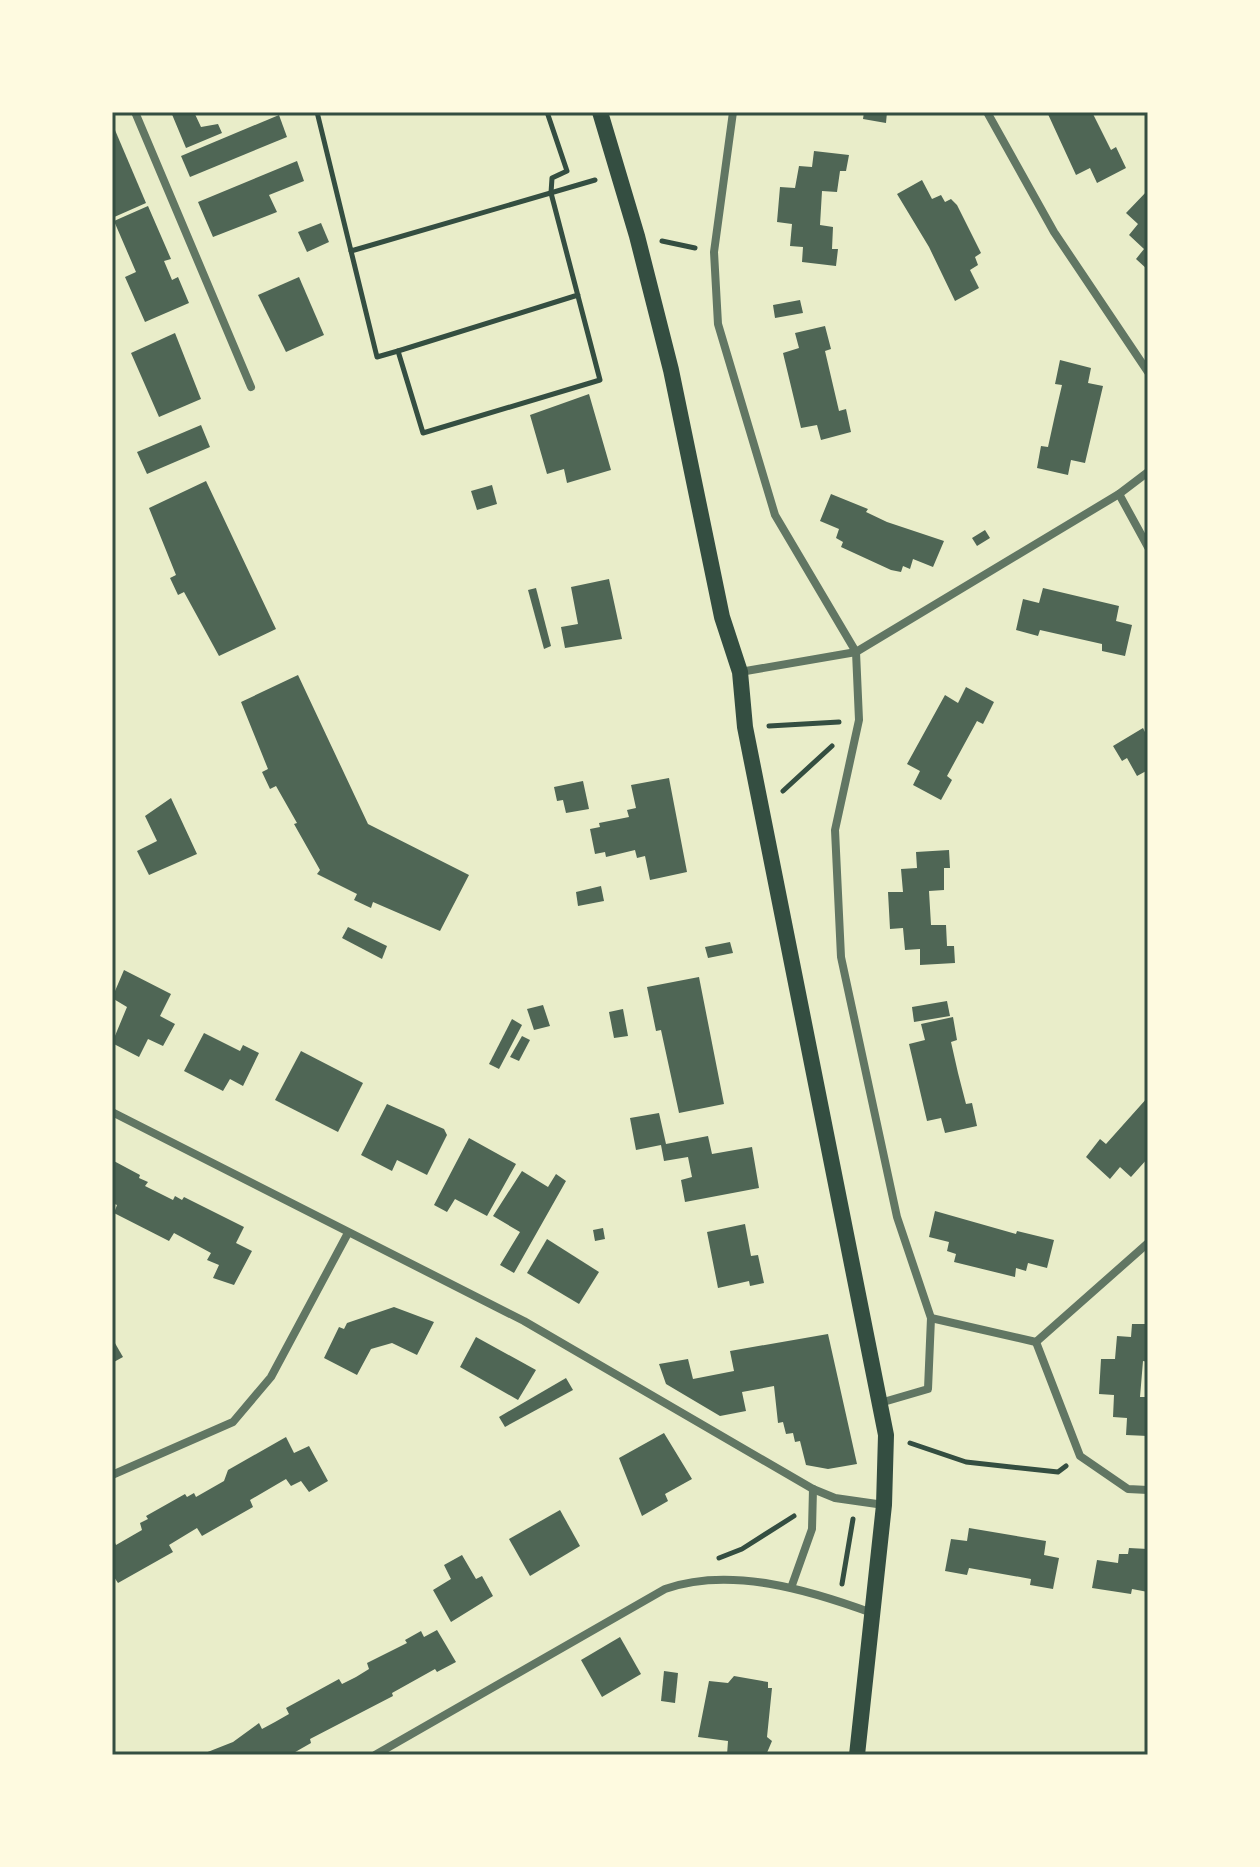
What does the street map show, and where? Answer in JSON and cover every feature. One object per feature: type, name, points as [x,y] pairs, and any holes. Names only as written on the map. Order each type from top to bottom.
[{"type":"main road","points":[[600,112],[637,236],[671,370],[722,617],[740,672],[745,727],[761,812],[886,1435],[884,1505],[857,1755]]},
{"type":"street","points":[[135,112],[251,387]]},
{"type":"street","points":[[733,112],[714,252],[718,324],[775,515],[856,652],[859,720],[835,830],[841,957],[897,1217],[931,1318],[928,1389],[880,1403]]},
{"type":"street","points":[[987,112],[1054,232],[1148,372]]},
{"type":"street","points":[[740,672],[856,652],[1119,494],[1148,472]]},
{"type":"street","points":[[1119,494],[1148,547]]},
{"type":"street","points":[[112,1112],[524,1321],[813,1489],[856,1502],[884,1505]]},
{"type":"street","points":[[112,1475],[233,1422],[271,1377],[348,1233]]},
{"type":"street","points":[[1036,1342],[1148,1243]]},
{"type":"street","points":[[931,1318],[1036,1342]]},
{"type":"street","points":[[1036,1342],[1080,1456],[1128,1489],[1148,1490]]},
{"type":"street","points":[[791,1588],[812,1529],[813,1489]]},
{"type":"street","points":[[375,1755],[665,1589],[680,1584],[728,1580],[791,1588],[872,1613]]},
{"type":"path","points":[[317,112],[377,357],[578,295]]},
{"type":"path","points":[[398,351],[423,433],[600,380],[551,193],[552,178],[567,171],[547,112]]},
{"type":"path","points":[[351,251],[618,172]]},
{"type":"path","points":[[637,236],[714,252]]},
{"type":"path","points":[[745,727],[859,720]]},
{"type":"path","points":[[761,812],[859,720]]},
{"type":"path","points":[[886,1435],[966,1462],[1058,1472],[1080,1456]]},
{"type":"path","points":[[680,1584],[707,1562],[742,1549],[795,1515],[813,1489]]},
{"type":"path","points":[[839,1601],[856,1502]]},
{"type":"building","points":[[171,112],[194,112],[201,127],[218,124],[222,133],[186,148]]},
{"type":"building","points":[[864,112],[887,112],[886,123],[863,119]]},
{"type":"building","points":[[1047,112],[1092,112],[1111,150],[1116,147],[1126,168],[1097,183],[1090,168],[1076,175]]},
{"type":"building","points":[[279,115],[287,137],[190,177],[181,156]]},
{"type":"building","points":[[112,123],[146,203],[112,218]]},
{"type":"building","points":[[814,151],[849,155],[846,171],[840,171],[837,192],[822,191],[820,225],[833,227],[832,249],[838,249],[836,266],[802,262],[803,247],[790,246],[792,224],[777,222],[780,187],[795,188],[799,166],[812,167]]},
{"type":"building","points":[[297,161],[304,181],[269,195],[277,212],[213,237],[198,202]]},
{"type":"building","points":[[922,180],[932,199],[941,195],[945,202],[951,199],[957,205],[981,253],[975,257],[978,265],[970,270],[979,288],[955,301],[929,247],[897,194]]},
{"type":"building","points":[[1148,190],[1148,270],[1136,259],[1144,249],[1129,235],[1138,224],[1126,213]]},
{"type":"building","points":[[148,206],[171,259],[164,261],[172,280],[178,277],[189,303],[145,322],[125,277],[136,272],[114,221]]},
{"type":"building","points":[[321,223],[329,242],[307,252],[298,232]]},
{"type":"building","points":[[299,277],[324,335],[286,352],[258,295]]},
{"type":"building","points":[[800,300],[803,313],[775,318],[773,305]]},
{"type":"building","points":[[825,326],[831,349],[825,351],[839,411],[846,409],[851,432],[821,440],[817,425],[801,428],[783,353],[799,348],[795,333]]},
{"type":"building","points":[[175,333],[201,399],[159,417],[131,353]]},
{"type":"building","points":[[1060,360],[1091,368],[1088,383],[1103,386],[1085,463],[1071,460],[1068,475],[1037,468],[1041,446],[1048,447],[1062,385],[1055,384]]},
{"type":"building","points":[[589,394],[611,470],[567,483],[564,469],[547,474],[530,415]]},
{"type":"building","points":[[201,425],[210,447],[147,474],[137,452]]},
{"type":"building","points":[[206,481],[276,629],[219,656],[184,592],[178,595],[170,578],[176,575],[149,508]]},
{"type":"building","points":[[492,485],[497,504],[477,510],[471,491]]},
{"type":"building","points":[[831,494],[868,509],[866,512],[887,522],[944,541],[933,567],[913,559],[910,569],[903,566],[901,572],[891,570],[841,547],[843,542],[836,538],[839,529],[820,521]]},
{"type":"building","points":[[985,530],[990,538],[977,546],[972,538]]},
{"type":"building","points":[[609,579],[622,639],[565,648],[561,627],[578,624],[571,587]]},
{"type":"building","points":[[536,588],[551,646],[544,649],[528,590]]},
{"type":"building","points":[[1043,588],[1119,606],[1116,621],[1132,625],[1125,656],[1102,651],[1102,644],[1040,630],[1038,636],[1016,630],[1023,599],[1039,603]]},
{"type":"building","points":[[298,675],[368,824],[469,875],[440,931],[373,902],[371,908],[354,900],[357,894],[317,874],[320,870],[294,824],[297,823],[276,786],[270,789],[262,772],[268,769],[241,702]]},
{"type":"building","points":[[966,687],[994,702],[983,724],[977,721],[947,776],[952,780],[941,800],[913,785],[920,771],[907,764],[945,695],[958,703]]},
{"type":"building","points":[[1143,728],[1148,738],[1148,770],[1137,776],[1127,758],[1122,761],[1113,746]]},
{"type":"building","points":[[669,778],[687,872],[650,880],[645,856],[637,858],[635,850],[606,857],[605,852],[595,854],[590,829],[600,827],[599,823],[629,817],[627,810],[636,808],[631,785]]},
{"type":"building","points":[[583,781],[589,809],[566,813],[563,800],[557,801],[554,787]]},
{"type":"building","points":[[171,798],[197,854],[149,875],[137,851],[157,841],[145,816]]},
{"type":"building","points":[[949,850],[950,868],[944,868],[944,890],[929,891],[931,925],[946,925],[947,946],[954,946],[955,963],[920,965],[920,949],[905,950],[903,928],[890,929],[888,892],[903,892],[901,869],[917,868],[916,852]]},
{"type":"building","points":[[601,886],[604,901],[578,906],[576,892]]},
{"type":"building","points":[[348,927],[387,946],[382,959],[342,938]]},
{"type":"building","points":[[730,942],[733,953],[708,958],[705,947]]},
{"type":"building","points":[[124,970],[171,994],[160,1016],[175,1024],[163,1046],[148,1039],[139,1057],[112,1043],[127,1007],[112,998]]},
{"type":"building","points":[[699,977],[724,1104],[679,1113],[661,1030],[656,1031],[647,987]]},
{"type":"building","points":[[947,1001],[950,1016],[914,1022],[912,1007]]},
{"type":"building","points":[[543,1005],[550,1026],[534,1030],[527,1009]]},
{"type":"building","points":[[623,1009],[628,1036],[614,1038],[609,1012]]},
{"type":"building","points":[[953,1017],[957,1040],[951,1042],[966,1104],[972,1103],[977,1126],[945,1133],[941,1118],[927,1121],[909,1044],[925,1040],[921,1024]]},
{"type":"building","points":[[512,1019],[522,1025],[499,1069],[489,1064]]},
{"type":"building","points":[[204,1033],[240,1051],[243,1045],[259,1053],[243,1086],[230,1079],[223,1091],[184,1071]]},
{"type":"building","points":[[522,1036],[530,1040],[519,1061],[510,1057]]},
{"type":"building","points":[[301,1051],[363,1083],[338,1132],[275,1100]]},
{"type":"building","points":[[1148,1097],[1148,1158],[1131,1177],[1120,1167],[1110,1179],[1086,1157],[1100,1139],[1106,1144]]},
{"type":"building","points":[[387,1104],[444,1129],[447,1135],[427,1175],[397,1160],[392,1171],[361,1155]]},
{"type":"building","points":[[659,1113],[666,1144],[708,1136],[712,1154],[752,1147],[759,1188],[685,1202],[681,1180],[692,1177],[688,1157],[664,1161],[661,1145],[636,1150],[630,1118]]},
{"type":"building","points":[[469,1138],[516,1164],[487,1216],[455,1199],[447,1212],[434,1205]]},
{"type":"building","points":[[112,1160],[140,1175],[139,1178],[148,1182],[145,1186],[173,1200],[175,1196],[182,1200],[184,1197],[244,1227],[236,1243],[252,1251],[234,1285],[213,1278],[219,1265],[207,1260],[211,1253],[174,1233],[169,1241],[114,1213],[117,1205],[112,1203]]},
{"type":"building","points":[[522,1171],[548,1187],[556,1174],[566,1181],[514,1273],[500,1265],[520,1232],[493,1216]]},
{"type":"building","points":[[935,1211],[1016,1234],[1017,1231],[1054,1240],[1047,1268],[1028,1263],[1026,1271],[1016,1268],[1015,1277],[954,1262],[956,1254],[947,1251],[949,1242],[929,1237]]},
{"type":"building","points":[[745,1224],[751,1256],[758,1255],[764,1283],[750,1286],[749,1281],[718,1288],[707,1232]]},
{"type":"building","points":[[603,1228],[605,1239],[595,1241],[593,1230]]},
{"type":"building","points":[[547,1239],[599,1272],[579,1304],[527,1273]]},
{"type":"building","points":[[394,1307],[434,1322],[417,1355],[392,1343],[371,1349],[357,1375],[324,1358],[339,1327],[344,1329],[347,1323]]},
{"type":"building","points":[[1132,1324],[1148,1324],[1148,1362],[1143,1361],[1140,1397],[1148,1397],[1148,1436],[1126,1435],[1127,1418],[1113,1417],[1114,1395],[1099,1394],[1101,1359],[1115,1359],[1117,1336],[1131,1337]]},
{"type":"building","points":[[828,1334],[857,1464],[828,1469],[806,1465],[800,1441],[795,1442],[793,1433],[786,1434],[783,1422],[778,1423],[774,1386],[742,1392],[746,1411],[720,1416],[666,1384],[659,1364],[688,1359],[693,1379],[734,1371],[730,1351]]},
{"type":"building","points":[[476,1337],[536,1370],[518,1400],[460,1367]]},
{"type":"building","points":[[112,1338],[123,1357],[112,1363]]},
{"type":"building","points":[[566,1378],[573,1390],[505,1427],[499,1417]]},
{"type":"building","points":[[664,1433],[692,1479],[665,1494],[668,1501],[642,1516],[619,1458]]},
{"type":"building","points":[[286,1437],[294,1453],[309,1446],[328,1481],[309,1492],[301,1481],[291,1486],[286,1479],[250,1500],[253,1507],[202,1536],[197,1528],[169,1545],[173,1552],[118,1583],[112,1574],[112,1536],[116,1545],[142,1530],[140,1523],[148,1519],[146,1516],[185,1494],[187,1497],[194,1493],[196,1497],[224,1481],[228,1470]]},
{"type":"building","points":[[560,1510],[580,1546],[530,1576],[509,1539]]},
{"type":"building","points":[[969,1528],[1046,1541],[1044,1555],[1059,1558],[1053,1589],[1030,1585],[1031,1579],[969,1568],[967,1575],[945,1571],[951,1539],[967,1541]]},
{"type":"building","points":[[1129,1548],[1148,1549],[1148,1592],[1132,1589],[1131,1594],[1092,1588],[1097,1560],[1118,1563],[1119,1554],[1128,1554]]},
{"type":"building","points":[[462,1555],[476,1579],[482,1576],[493,1596],[451,1622],[433,1590],[451,1579],[444,1565]]},
{"type":"building","points":[[437,1630],[456,1662],[437,1672],[435,1669],[392,1693],[393,1696],[310,1739],[311,1743],[290,1755],[200,1755],[233,1742],[259,1723],[262,1729],[275,1722],[289,1714],[286,1708],[339,1679],[342,1684],[356,1677],[369,1669],[367,1663],[407,1643],[405,1640],[421,1631],[424,1637]]},
{"type":"building","points":[[620,1637],[641,1674],[602,1697],[581,1660]]},
{"type":"building","points":[[664,1671],[678,1673],[675,1703],[661,1701]]},
{"type":"building","points":[[734,1676],[768,1682],[768,1688],[772,1688],[767,1737],[772,1741],[766,1755],[727,1755],[728,1741],[698,1737],[709,1681],[728,1683]]}]
